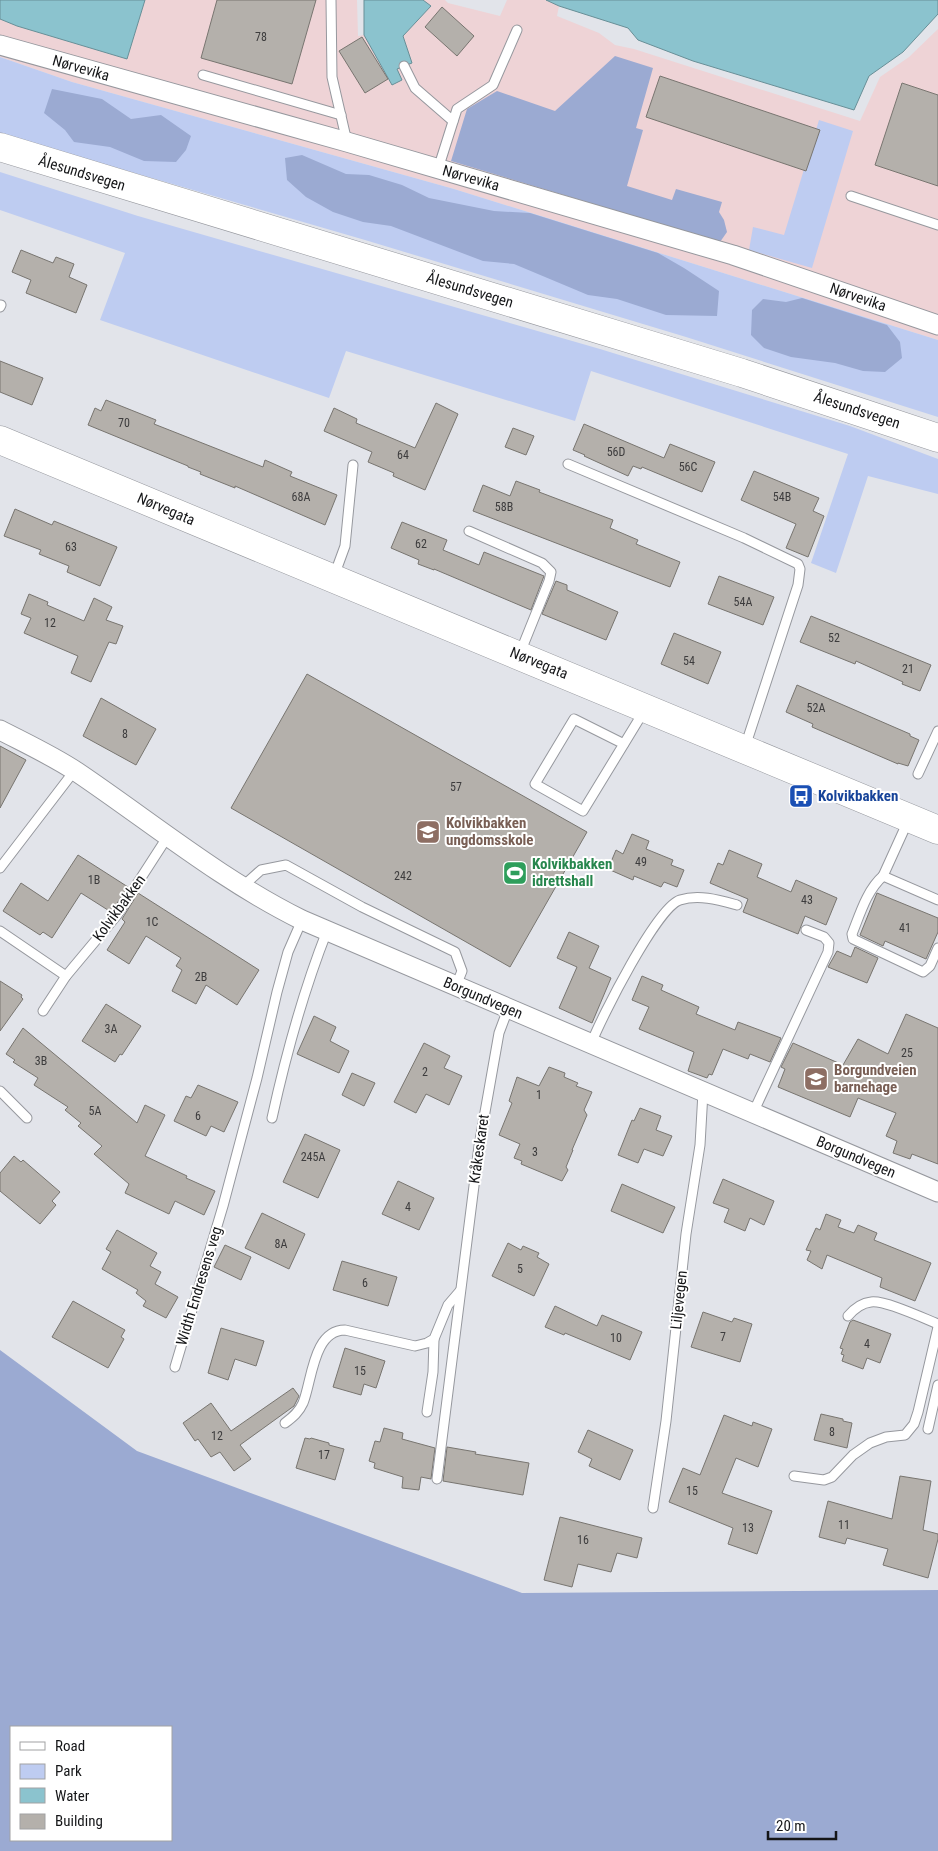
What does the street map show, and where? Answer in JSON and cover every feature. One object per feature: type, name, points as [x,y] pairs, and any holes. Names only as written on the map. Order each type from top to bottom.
[{"type":"main road","name":"Ålesundsvegen","points":[[0,148],[742,372],[938,438]]},
{"type":"main road","name":"Nørvegata","points":[[0,440],[938,830]]},
{"type":"street","name":"Nørvevika","points":[[0,45],[347,142],[733,254],[938,325]]},
{"type":"street","points":[[0,730],[75,770],[269,904],[302,920]]},
{"type":"street","name":"Borgundvegen","points":[[302,920],[938,1192]]},
{"type":"lane","points":[[331,0],[332,77],[347,142]]},
{"type":"lane","points":[[438,169],[457,109],[493,85],[517,30]]},
{"type":"lane","points":[[404,66],[415,88],[453,120]]},
{"type":"lane","points":[[203,75],[341,115]]},
{"type":"lane","points":[[851,196],[938,225]]},
{"type":"lane","points":[[568,464],[728,530],[798,564],[800,569],[798,585],[744,750]]},
{"type":"lane","points":[[333,578],[345,546],[353,465]]},
{"type":"lane","points":[[469,532],[542,563],[551,572],[518,655]]},
{"type":"lane","points":[[624,744],[574,719],[535,784],[583,812],[646,708]]},
{"type":"lane","points":[[918,774],[938,732]]},
{"type":"lane","points":[[0,868],[75,770]]},
{"type":"lane","points":[[909,818],[883,876],[875,884],[869,895],[852,934],[852,939],[923,972],[930,966],[938,948]]},
{"type":"lane","name":"Kolvikbakken","points":[[43,1011],[66,976],[117,915],[168,836]]},
{"type":"lane","points":[[243,886],[261,870],[286,865],[362,907],[455,952],[462,971],[456,986]]},
{"type":"lane","points":[[883,876],[938,900]]},
{"type":"lane","points":[[591,1044],[607,1007],[664,912],[679,900],[717,899],[737,905]]},
{"type":"lane","name":"Width Endresens veg","points":[[176,1367],[223,1206],[257,1078],[276,992],[288,952],[302,920]]},
{"type":"lane","points":[[753,1113],[828,952],[829,943],[824,937],[806,930]]},
{"type":"lane","points":[[0,931],[66,976]]},
{"type":"lane","points":[[272,1118],[280,1078],[304,994],[327,931]]},
{"type":"lane","name":"Kråkeskaret","points":[[436,1479],[483,1119],[499,1033],[508,1009]]},
{"type":"lane","points":[[0,1091],[27,1118]]},
{"type":"lane","name":"Liljevegen","points":[[653,1508],[666,1421],[686,1234],[700,1145],[703,1092]]},
{"type":"lane","name":"Kråkeskaret","points":[[427,1412],[433,1372],[434,1339],[448,1305],[460,1291]]},
{"type":"lane","points":[[794,1476],[824,1480],[832,1476],[853,1455],[870,1443],[886,1437],[905,1435],[914,1424],[938,1325],[892,1306],[874,1302],[858,1306],[848,1316]]},
{"type":"lane","points":[[285,1423],[298,1412],[304,1401],[314,1361],[329,1334],[337,1330],[345,1330],[415,1346],[434,1339]]},
{"type":"lane","points":[[928,1429],[938,1386]]},
{"type":"shaded area","points":[[145,0],[357,0],[358,36],[364,35],[392,84],[403,36],[430,7],[423,0],[445,0],[448,3],[500,16],[507,0],[546,0],[559,6],[557,16],[599,33],[615,45],[634,49],[860,121],[880,77],[909,57],[938,29],[938,340],[454,189],[72,82],[0,57],[0,19],[17,26],[127,59]]},
{"type":"shaded area","points":[[615,56],[653,68],[636,128],[643,130],[627,186],[672,200],[676,189],[722,202],[719,212],[724,220],[727,232],[720,242],[451,161],[467,109],[497,91],[555,111]]},
{"type":"shaded area","points":[[52,89],[102,99],[131,119],[161,115],[191,136],[186,150],[176,162],[144,161],[110,147],[74,142],[65,130],[44,113]]},
{"type":"shaded area","points":[[302,155],[346,174],[369,175],[402,185],[429,198],[494,211],[530,213],[658,253],[719,291],[717,316],[666,315],[617,299],[588,295],[514,264],[483,261],[391,226],[363,222],[333,212],[306,197],[287,180],[285,158]]},
{"type":"shaded area","points":[[802,298],[887,325],[900,342],[902,358],[885,372],[863,371],[835,363],[791,357],[764,348],[751,335],[752,310],[763,299],[786,302]]},
{"type":"shaded area","points":[[0,1350],[137,1451],[522,1593],[938,1590],[938,1851],[0,1851]]},
{"type":"green space","points":[[0,57],[72,82],[454,189],[938,340],[938,417],[686,337],[365,240],[0,134]]},
{"type":"green space","points":[[819,120],[853,131],[812,268],[749,250],[753,227],[784,235]]},
{"type":"green space","points":[[0,172],[138,216],[600,349],[850,426],[938,459],[938,494],[868,476],[836,573],[811,563],[848,454],[591,371],[575,421],[346,351],[329,398],[100,320],[125,253],[0,210]]},
{"type":"water","points":[[0,0],[145,0],[127,59],[17,26],[0,19]]},
{"type":"water","points":[[364,0],[423,0],[431,6],[403,36],[412,63],[397,69],[402,80],[392,85],[364,35]]},
{"type":"water","points":[[546,0],[938,0],[938,14],[903,52],[869,76],[854,110],[693,61],[638,40],[628,28]]},
{"type":"building","points":[[217,0],[316,0],[292,84],[201,58]]},
{"type":"building","points":[[442,7],[474,36],[457,56],[425,27]]},
{"type":"building","points":[[362,37],[388,79],[365,93],[339,51]]},
{"type":"building","points":[[660,76],[820,130],[806,171],[646,117]]},
{"type":"building","points":[[902,83],[938,95],[938,186],[875,165]]},
{"type":"building","points":[[21,250],[53,263],[56,257],[74,264],[69,277],[87,285],[76,313],[26,293],[31,280],[12,272]]},
{"type":"building","points":[[0,361],[43,378],[32,405],[0,392]]},
{"type":"building","points":[[106,400],[156,420],[154,424],[263,467],[265,460],[292,472],[290,476],[337,495],[325,525],[235,486],[235,488],[200,474],[201,472],[188,466],[88,425],[95,408],[101,411]]},
{"type":"building","points":[[436,403],[458,414],[425,490],[393,476],[394,473],[368,462],[372,452],[324,431],[334,408],[357,419],[356,423],[415,448]]},
{"type":"building","points":[[584,424],[664,458],[670,444],[715,462],[702,492],[642,467],[641,469],[633,466],[628,476],[573,450]]},
{"type":"building","points":[[513,428],[534,436],[526,455],[505,447]]},
{"type":"building","points":[[754,471],[819,498],[813,511],[824,516],[808,557],[786,548],[796,524],[741,500]]},
{"type":"building","points":[[516,481],[540,490],[539,492],[613,520],[610,528],[638,540],[636,544],[680,562],[670,587],[473,511],[483,485],[510,496]]},
{"type":"building","points":[[15,509],[52,525],[54,521],[117,547],[100,586],[67,572],[69,566],[39,554],[41,550],[4,536]]},
{"type":"building","points":[[402,522],[447,540],[443,550],[479,565],[484,552],[544,576],[531,610],[418,564],[419,560],[391,548]]},
{"type":"building","points":[[719,576],[774,597],[763,625],[708,604]]},
{"type":"building","points":[[556,581],[567,585],[567,590],[618,612],[606,640],[542,614]]},
{"type":"building","points":[[29,594],[48,602],[47,605],[84,621],[94,598],[112,607],[106,620],[123,626],[116,644],[109,642],[91,682],[71,673],[78,656],[24,633],[31,618],[21,614]]},
{"type":"building","points":[[811,616],[931,665],[920,691],[856,661],[855,664],[800,642]]},
{"type":"building","points":[[674,633],[721,652],[708,684],[661,664]]},
{"type":"building","points":[[307,674],[587,832],[510,967],[231,808]]},
{"type":"building","points":[[797,685],[910,734],[910,736],[919,740],[908,766],[898,764],[812,727],[813,724],[786,712]]},
{"type":"building","points":[[101,698],[156,729],[136,765],[83,736]]},
{"type":"building","points":[[0,746],[26,760],[0,808]]},
{"type":"building","points":[[632,834],[649,841],[646,849],[673,860],[671,865],[684,870],[677,887],[664,882],[661,887],[634,876],[633,880],[608,869],[616,850],[623,854]]},
{"type":"building","points":[[729,850],[762,864],[757,877],[791,892],[796,880],[837,898],[826,925],[805,916],[798,934],[743,912],[748,899],[710,883],[718,863],[723,865]]},
{"type":"building","points":[[78,855],[128,887],[111,912],[81,893],[52,938],[43,932],[40,935],[3,911],[21,883],[48,901]]},
{"type":"building","points":[[138,893],[259,970],[237,1005],[206,985],[196,1004],[172,991],[182,970],[176,966],[181,958],[146,936],[129,964],[107,950],[125,922],[122,919]]},
{"type":"building","points":[[877,893],[938,918],[938,932],[926,959],[885,941],[883,946],[860,935]]},
{"type":"building","points":[[569,932],[599,946],[589,968],[611,978],[592,1023],[559,1008],[577,967],[557,958]]},
{"type":"building","points":[[855,947],[878,958],[867,983],[828,967],[837,951],[851,957]]},
{"type":"building","points":[[642,976],[663,985],[661,990],[699,1007],[696,1014],[735,1030],[738,1022],[781,1038],[770,1062],[750,1054],[748,1059],[723,1049],[712,1075],[709,1074],[707,1078],[688,1071],[694,1052],[639,1029],[649,1007],[632,1000]]},
{"type":"building","points":[[0,981],[22,995],[23,999],[0,1031]]},
{"type":"building","points":[[106,1004],[141,1026],[122,1055],[120,1054],[115,1062],[82,1041]]},
{"type":"building","points":[[906,1014],[938,1028],[938,1164],[912,1154],[910,1159],[893,1153],[897,1141],[886,1136],[896,1113],[858,1098],[850,1117],[778,1087],[785,1069],[781,1067],[793,1043],[843,1065],[858,1039],[888,1054]]},
{"type":"building","points":[[314,1016],[336,1027],[330,1041],[349,1051],[339,1073],[297,1054]]},
{"type":"building","points":[[23,1028],[137,1123],[145,1105],[165,1115],[145,1156],[215,1191],[204,1215],[175,1201],[169,1214],[125,1193],[129,1184],[94,1154],[102,1146],[78,1126],[81,1123],[65,1110],[68,1107],[34,1085],[38,1078],[13,1062],[15,1060],[6,1054]]},
{"type":"building","points":[[424,1043],[450,1056],[444,1068],[462,1076],[449,1105],[426,1094],[416,1113],[394,1102]]},
{"type":"building","points":[[549,1067],[565,1073],[564,1077],[578,1083],[576,1086],[592,1092],[584,1110],[587,1115],[566,1167],[568,1170],[562,1181],[521,1164],[522,1161],[514,1158],[520,1144],[499,1135],[512,1103],[509,1101],[517,1077],[539,1086]]},
{"type":"building","points":[[352,1073],[375,1083],[364,1106],[342,1095]]},
{"type":"building","points":[[198,1085],[238,1102],[224,1132],[211,1126],[206,1136],[174,1121],[186,1096],[191,1098]]},
{"type":"building","points":[[640,1108],[661,1116],[656,1130],[672,1136],[663,1156],[644,1149],[638,1163],[618,1155],[632,1120],[634,1121]]},
{"type":"building","points":[[305,1134],[340,1150],[318,1198],[283,1182]]},
{"type":"building","points":[[14,1156],[21,1162],[23,1160],[60,1192],[52,1201],[56,1205],[40,1224],[0,1191],[0,1173]]},
{"type":"building","points":[[723,1179],[774,1201],[764,1225],[750,1218],[745,1231],[724,1222],[729,1209],[713,1203]]},
{"type":"building","points":[[398,1181],[434,1198],[419,1230],[382,1214]]},
{"type":"building","points":[[622,1184],[675,1207],[663,1233],[611,1211]]},
{"type":"building","points":[[262,1213],[305,1234],[289,1269],[245,1248]]},
{"type":"building","points":[[826,1214],[841,1220],[838,1227],[854,1233],[858,1225],[877,1233],[874,1240],[931,1263],[915,1301],[880,1287],[882,1278],[827,1255],[822,1269],[807,1260],[811,1251],[806,1250],[816,1228],[820,1230]]},
{"type":"building","points":[[117,1230],[157,1253],[150,1266],[161,1272],[155,1284],[178,1297],[166,1318],[143,1306],[146,1301],[136,1293],[138,1290],[102,1269],[111,1252],[106,1249]]},
{"type":"building","points":[[508,1243],[521,1250],[523,1246],[539,1253],[537,1257],[549,1264],[534,1296],[492,1276]]},
{"type":"building","points":[[225,1245],[251,1257],[241,1280],[214,1267]]},
{"type":"building","points":[[342,1261],[397,1277],[388,1306],[333,1290]]},
{"type":"building","points":[[73,1301],[125,1330],[121,1337],[124,1339],[108,1368],[52,1337]]},
{"type":"building","points":[[555,1306],[597,1326],[602,1315],[642,1332],[630,1360],[565,1333],[564,1335],[545,1327]]},
{"type":"building","points":[[703,1312],[732,1322],[734,1318],[752,1324],[740,1362],[691,1347]]},
{"type":"building","points":[[853,1320],[891,1334],[880,1363],[867,1358],[863,1369],[842,1361],[844,1355],[841,1354],[843,1349],[840,1348],[850,1322]]},
{"type":"building","points":[[221,1328],[264,1341],[256,1366],[235,1359],[228,1380],[208,1373]]},
{"type":"building","points":[[345,1348],[385,1361],[376,1388],[364,1384],[361,1395],[333,1387]]},
{"type":"building","points":[[293,1388],[299,1396],[294,1406],[240,1445],[251,1459],[234,1471],[220,1452],[211,1457],[198,1439],[195,1441],[183,1423],[211,1403],[231,1431]]},
{"type":"building","points":[[821,1414],[852,1423],[847,1448],[814,1440]]},
{"type":"building","points":[[724,1415],[752,1426],[753,1422],[772,1429],[758,1467],[736,1458],[722,1493],[772,1511],[757,1554],[728,1544],[733,1528],[669,1502],[683,1468],[700,1475]]},
{"type":"building","points":[[384,1428],[403,1433],[402,1439],[435,1448],[431,1479],[421,1477],[419,1490],[402,1488],[403,1477],[374,1468],[375,1463],[369,1461],[375,1441],[380,1442]]},
{"type":"building","points":[[588,1430],[633,1450],[620,1480],[589,1466],[592,1459],[578,1452]]},
{"type":"building","points":[[305,1438],[329,1443],[329,1445],[344,1449],[335,1480],[296,1468]]},
{"type":"building","points":[[447,1447],[476,1452],[475,1454],[529,1463],[523,1495],[443,1481]]},
{"type":"building","points":[[900,1476],[931,1481],[923,1530],[938,1534],[938,1539],[928,1578],[883,1565],[888,1549],[847,1538],[845,1544],[819,1537],[828,1501],[892,1519]]},
{"type":"building","points":[[560,1517],[642,1538],[637,1558],[617,1553],[611,1572],[578,1564],[572,1587],[544,1580]]},
{"type":"place","name":"Kolvikbakken","points":[[801,796]]},
{"type":"place","name":"Kolvikbakken ungdomsskole","points":[[428,832]]},
{"type":"place","name":"Kolvikbakken idrettshall","points":[[515,873]]},
{"type":"place","name":"Borgundveien barnehage","points":[[816,1079]]}]
